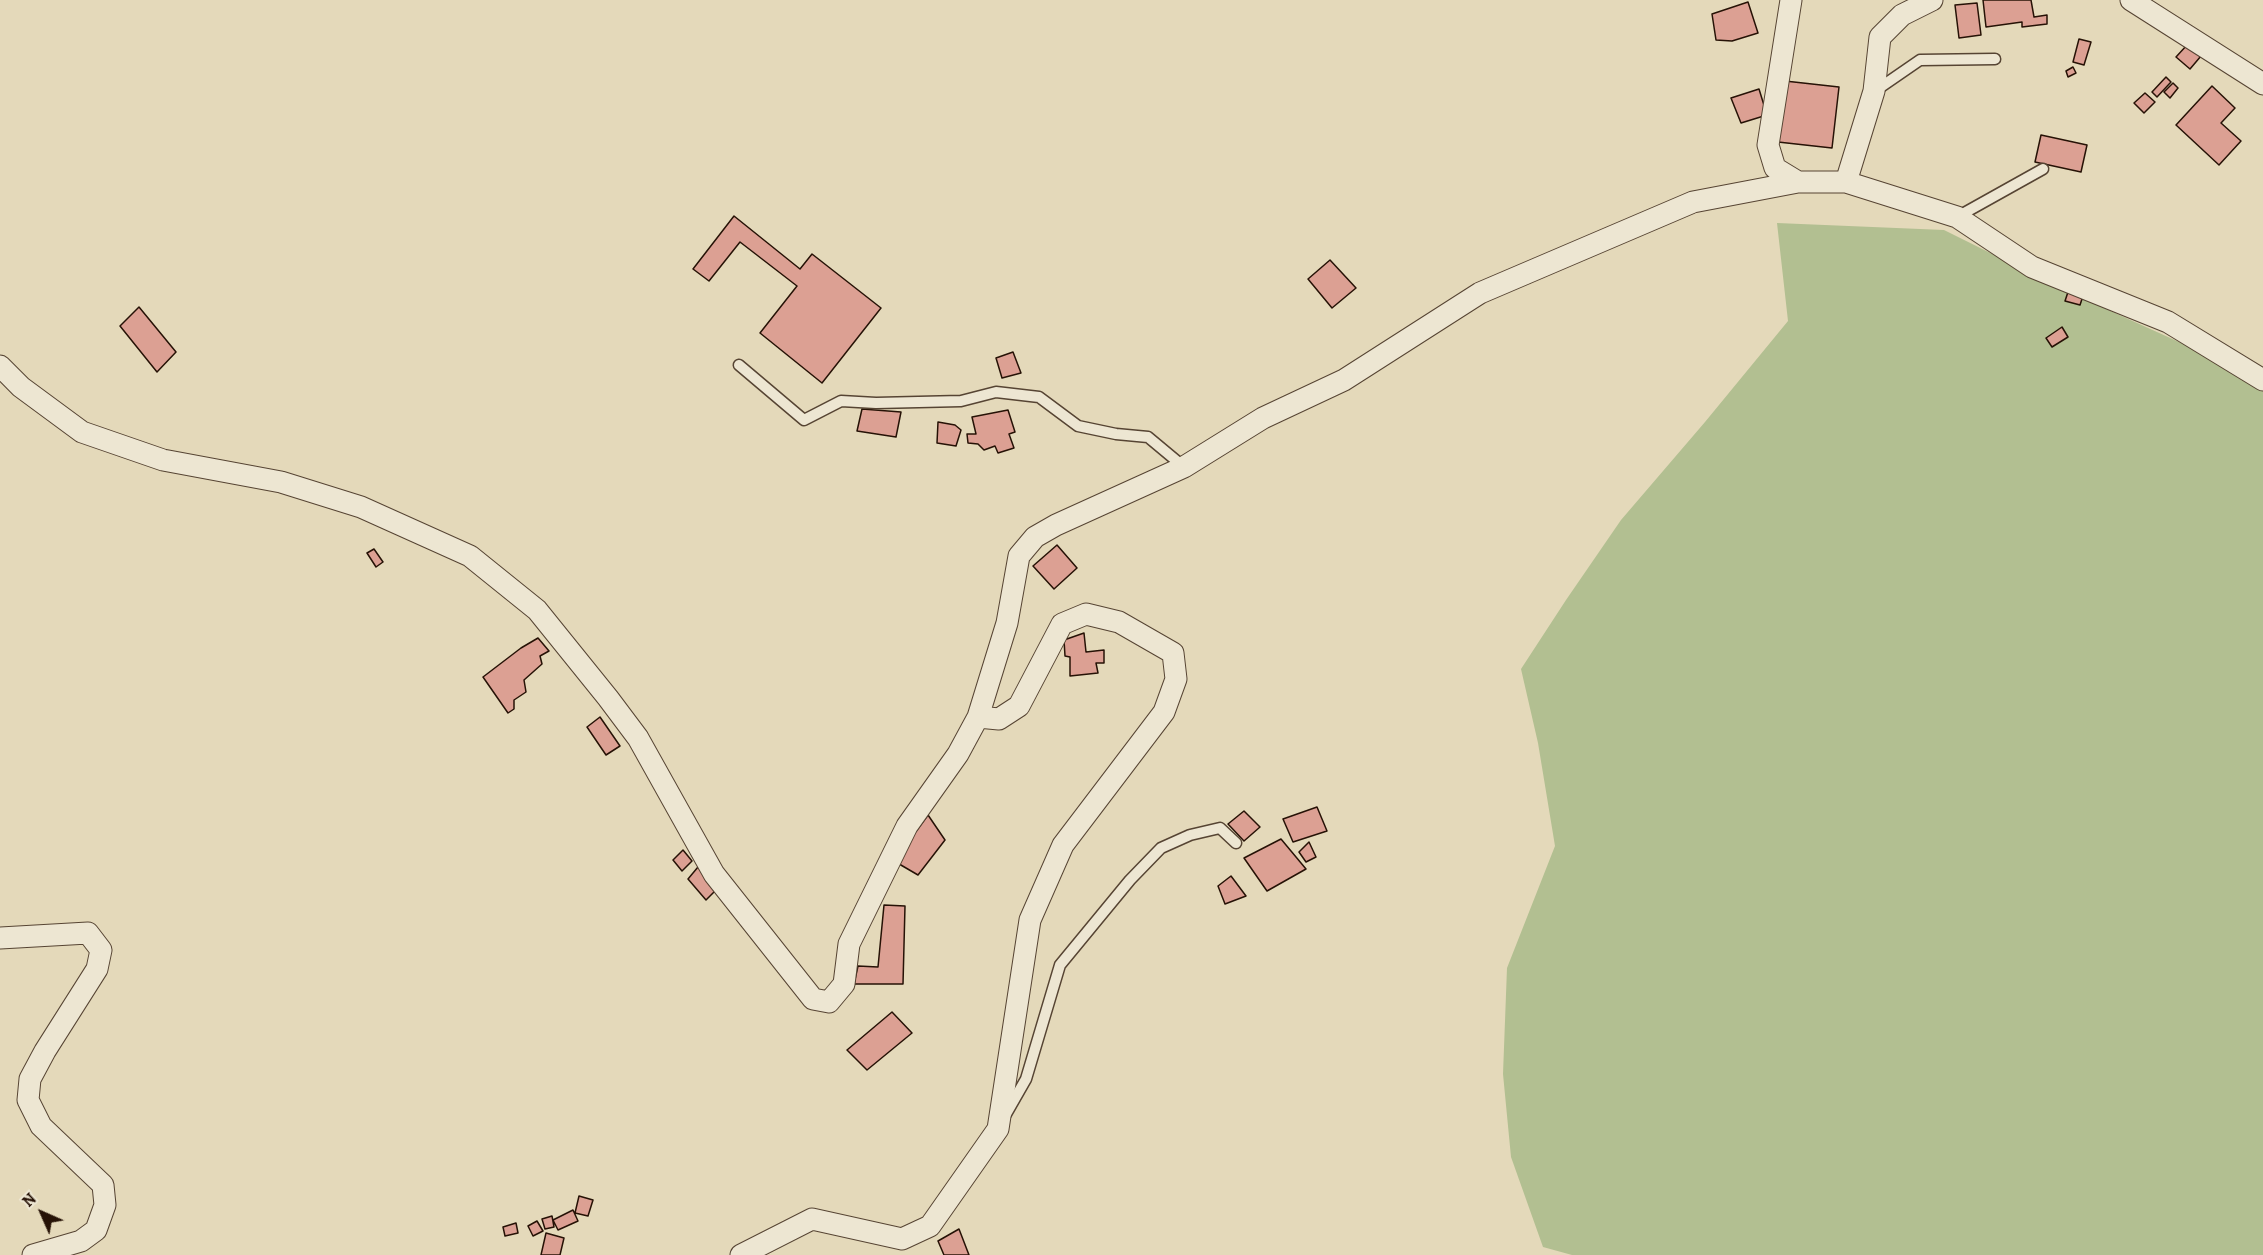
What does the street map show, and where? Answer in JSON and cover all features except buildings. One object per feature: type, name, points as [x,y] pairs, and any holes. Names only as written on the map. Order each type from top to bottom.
[{"type":"street","points":[[1791,0],[1768,146],[1775,168],[1798,182]]},
{"type":"street","points":[[1846,182],[1874,91],[1880,38],[1902,15],[1932,0]]},
{"type":"street","points":[[2131,0],[2263,84]]},
{"type":"street","points":[[0,366],[21,387],[82,432],[163,460],[281,482],[361,507],[470,556],[537,610],[608,698],[638,738],[714,874],[813,999],[829,1002],[844,984],[849,945],[907,826],[958,754],[978,717],[1007,623],[1019,556],[1035,537],[1056,525],[1184,467],[1263,418],[1344,380],[1480,293],[1693,202],[1798,182],[1846,182],[1958,217],[2032,267],[2168,322],[2263,380]]},
{"type":"street","points":[[741,1255],[812,1219],[904,1247],[930,1226],[998,1129],[1030,920],[1063,844],[1164,712],[1176,679],[1173,653],[1119,622],[1086,614],[1062,624],[1019,706],[999,719],[978,717]]},
{"type":"street","points":[[0,938],[88,933],[101,950],[97,969],[30,1079],[28,1100],[41,1126],[103,1185],[105,1205],[96,1230],[81,1241],[33,1255]]},
{"type":"lane","points":[[1874,91],[1920,60],[1995,59]]},
{"type":"lane","points":[[1958,217],[2043,170]]},
{"type":"lane","points":[[739,365],[804,420],[841,401],[876,403],[961,400],[996,392],[1039,397],[1078,426],[1116,434],[1149,437],[1184,467]]},
{"type":"lane","points":[[998,1129],[1026,1079],[1060,965],[1130,880],[1161,848],[1190,835],[1220,828],[1236,843]]},
{"type":"green space","points":[[1777,223],[1944,230],[2073,294],[2241,370],[2263,383],[2263,1255],[1572,1255],[1543,1247],[1511,1157],[1503,1074],[1507,968],[1555,846],[1538,743],[1521,669],[1621,520],[1788,321]]}]
